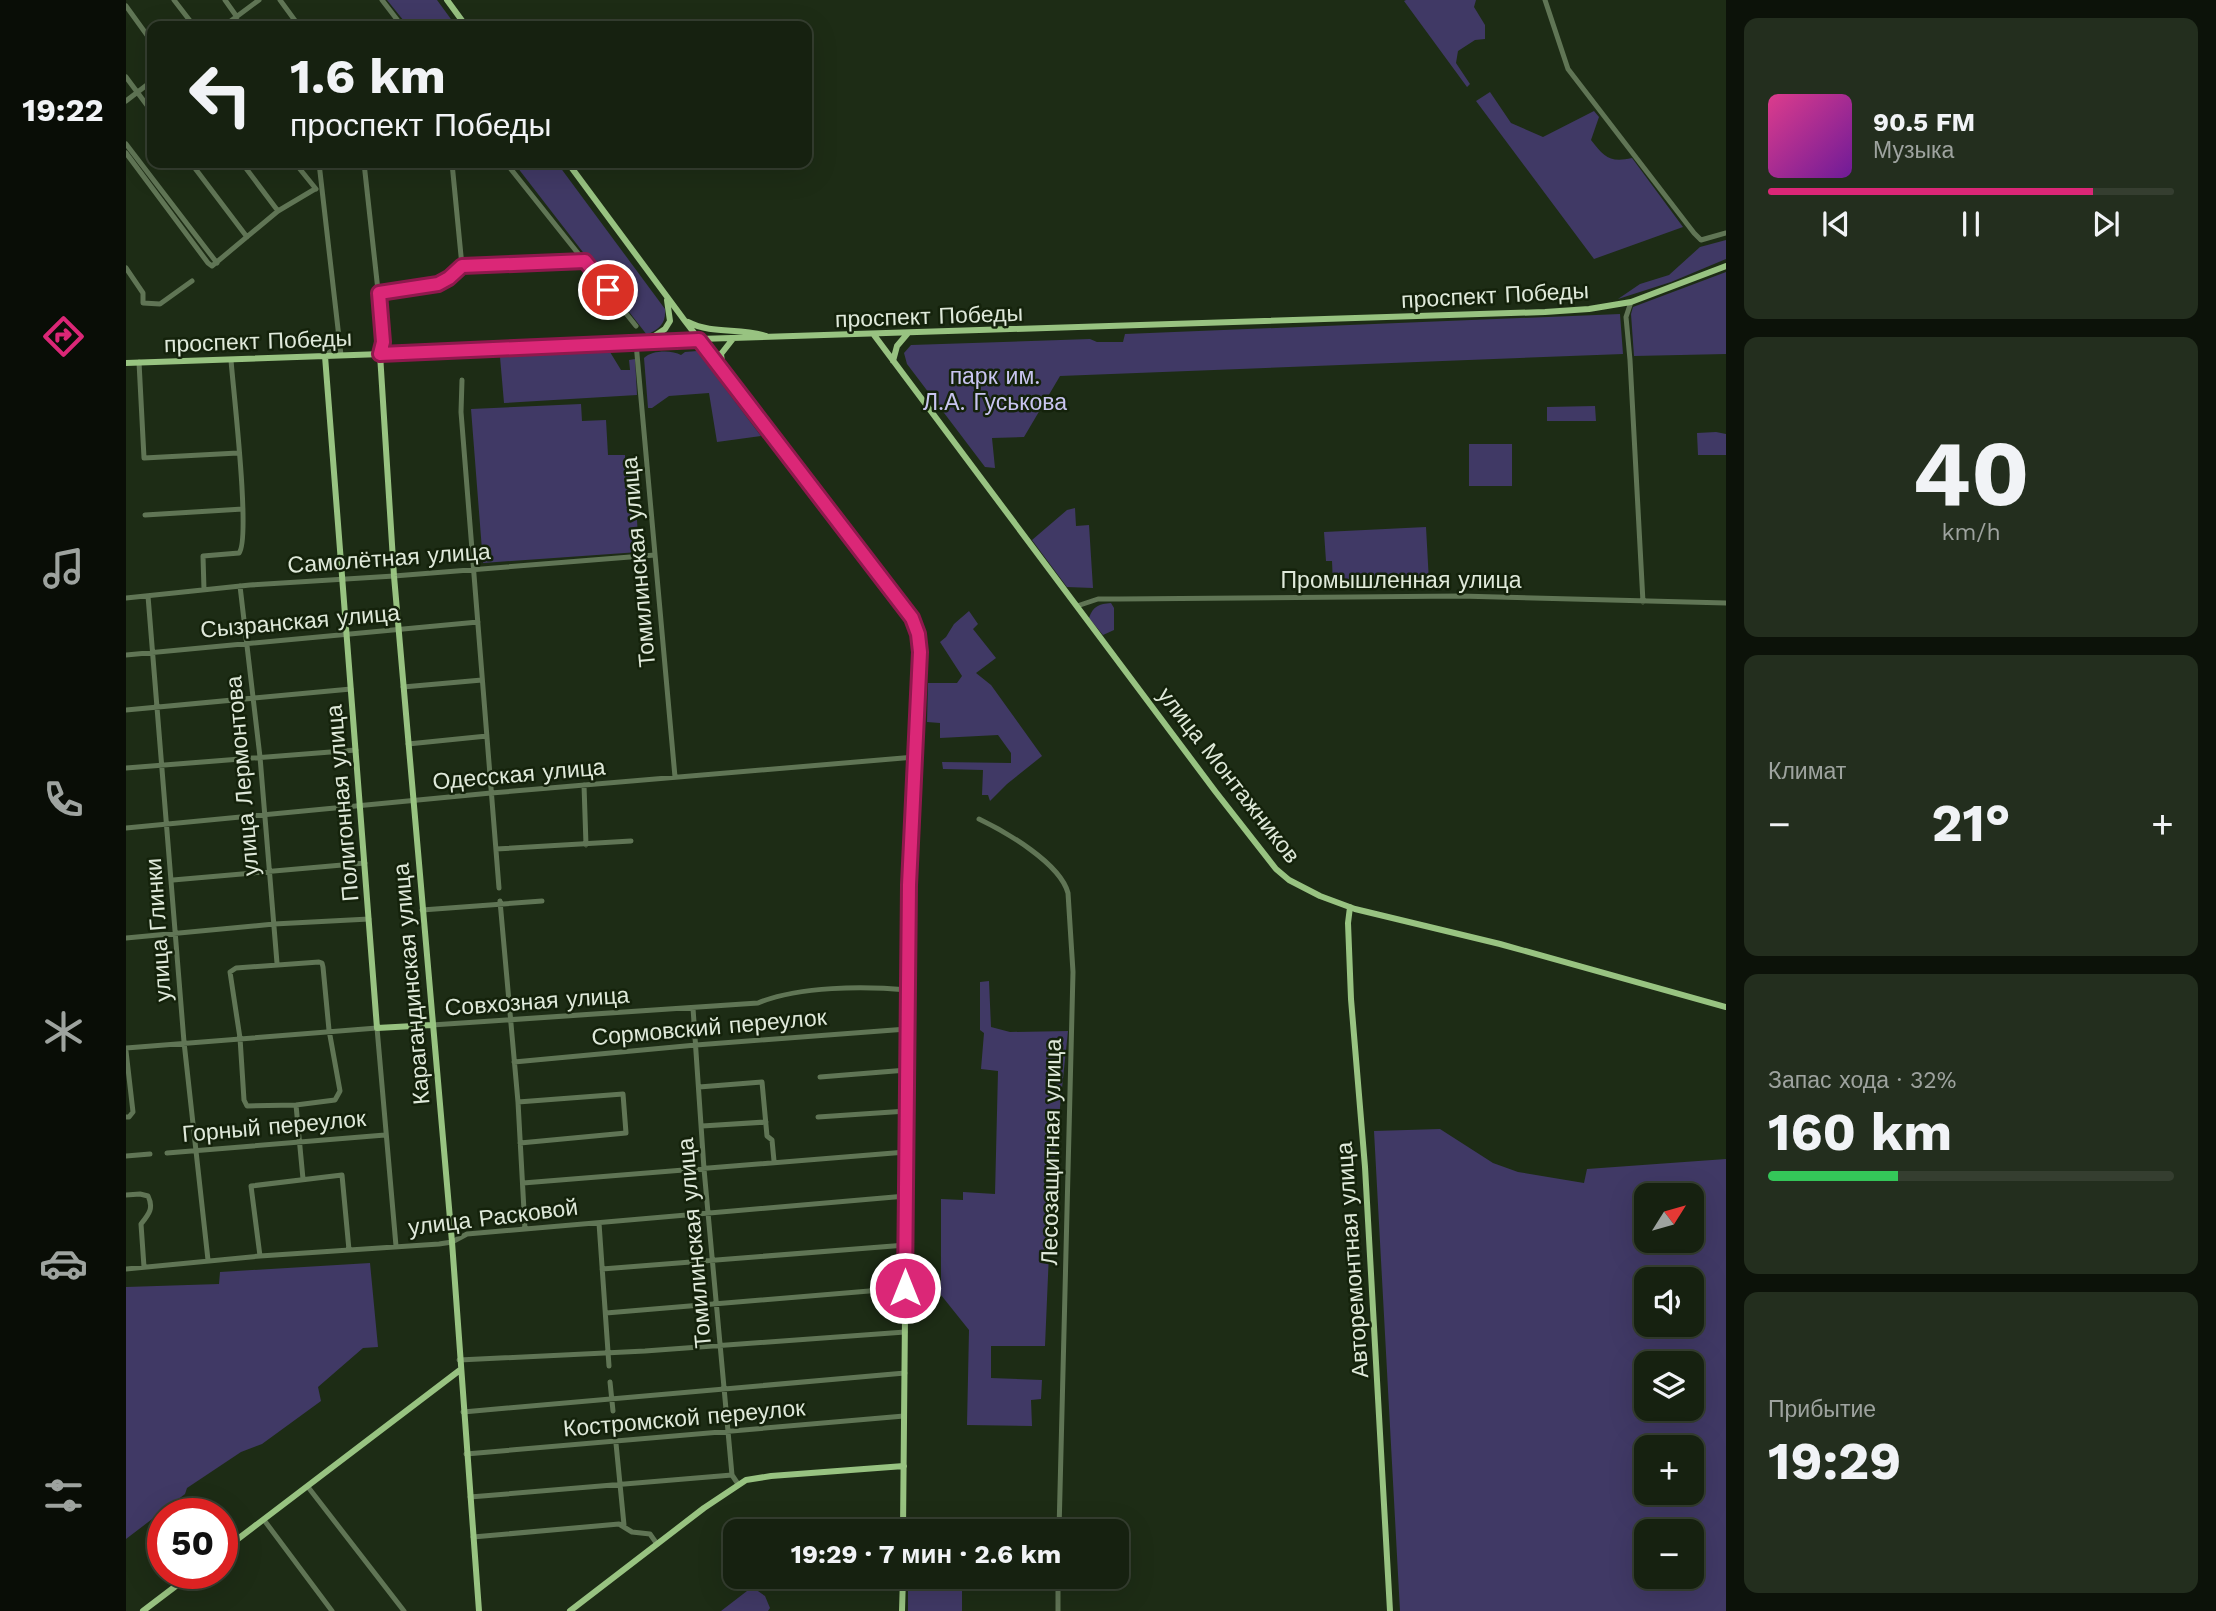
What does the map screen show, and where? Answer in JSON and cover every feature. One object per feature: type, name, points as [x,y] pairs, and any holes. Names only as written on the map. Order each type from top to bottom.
[{"type":"main road","points":[[447,0],[462,21]]},
{"type":"main road","points":[[572,168],[699,340],[912,618],[918,634],[920,652],[907,1029],[903,1519]]},
{"type":"main road","name":"проспект Победы","points":[[126,363],[699,340],[1545,312],[1632,302],[1726,266]]},
{"type":"main road","points":[[645,342],[665,329],[670,321],[665,294]]},
{"type":"main road","points":[[685,321],[702,329],[755,332],[771,338]]},
{"type":"main road","points":[[893,361],[897,346],[908,333]]},
{"type":"main road","name":"улица Монтажников","points":[[874,335],[1276,869],[1308,890],[1350,907],[1500,944],[1726,1007]]},
{"type":"main road","points":[[724,372],[721,354],[734,339]]},
{"type":"main road","name":"Карагандинская улица","points":[[380,354],[394,576],[452,1242],[479,1611]]},
{"type":"main road","name":"Полигонная улица","points":[[325,356],[377,1028]]},
{"type":"main road","name":"Авторемонтная улица","points":[[1350,907],[1348,932],[1351,999],[1365,1167],[1390,1611]]},
{"type":"main road","name":"Совхозная улица","points":[[377,1028],[432,1025]]},
{"type":"main road","points":[[238,1539],[460,1370]]},
{"type":"main road","points":[[442,1385],[461,1384]]},
{"type":"main road","points":[[570,1611],[738,1484],[771,1476],[904,1466]]},
{"type":"main road","points":[[143,1611],[172,1589]]},
{"type":"main road","points":[[902,1611],[903,1589]]},
{"type":"street","points":[[174,0],[190,21]]},
{"type":"street","points":[[225,0],[237,17]]},
{"type":"street","points":[[231,21],[259,0]]},
{"type":"street","points":[[281,0],[296,21]]},
{"type":"street","points":[[382,0],[397,20]]},
{"type":"street","points":[[1545,0],[1568,69],[1694,233],[1701,240],[1726,233]]},
{"type":"street","points":[[126,6],[147,35]]},
{"type":"street","points":[[126,77],[147,105]]},
{"type":"street","points":[[126,101],[147,85]]},
{"type":"street","points":[[126,144],[217,263]]},
{"type":"street","points":[[126,153],[212,266],[278,211],[315,189],[323,188]]},
{"type":"street","points":[[195,168],[247,237]]},
{"type":"street","points":[[246,168],[278,211]]},
{"type":"street","points":[[299,168],[315,189]]},
{"type":"street","points":[[321,168],[341,355]]},
{"type":"street","points":[[365,168],[379,293],[383,342],[380,354]]},
{"type":"street","points":[[452,168],[462,266]]},
{"type":"street","points":[[510,168],[636,326]]},
{"type":"street","points":[[379,293],[438,284],[462,266],[585,261]]},
{"type":"street","points":[[126,268],[143,293],[143,303],[160,304],[192,281]]},
{"type":"street","points":[[1632,302],[1626,317],[1643,602]]},
{"type":"street","points":[[1613,306],[1626,317]]},
{"type":"street","name":"Томилинская улица","points":[[636,343],[675,777]]},
{"type":"street","points":[[325,356],[341,344]]},
{"type":"street","points":[[204,590],[203,556],[242,551],[243,509],[231,360]]},
{"type":"street","points":[[139,362],[144,458],[238,453]]},
{"type":"street","points":[[462,380],[461,412],[499,888]]},
{"type":"street","points":[[145,515],[243,509]]},
{"type":"street","name":"Самолётная улица","points":[[126,598],[240,586],[655,555]]},
{"type":"street","name":"улица Лермонтова","points":[[240,586],[260,757],[277,963]]},
{"type":"street","name":"улица Глинки","points":[[148,596],[184,1042],[208,1260]]},
{"type":"street","name":"Промышленная улица","points":[[1077,606],[1098,599],[1460,596],[1726,603]]},
{"type":"street","name":"Сызранская улица","points":[[126,655],[478,622]]},
{"type":"street","points":[[403,687],[482,680]]},
{"type":"street","points":[[126,710],[351,689]]},
{"type":"street","points":[[408,744],[487,736]]},
{"type":"street","points":[[126,768],[356,750]]},
{"type":"street","name":"Одесская улица","points":[[126,828],[491,793],[915,757]]},
{"type":"street","points":[[584,785],[586,845]]},
{"type":"street","name":"Лесозащитная улица","points":[[979,819],[1008,833],[1034,852],[1066,884],[1068,893],[1073,972],[1059,1519]]},
{"type":"street","points":[[496,849],[631,841]]},
{"type":"street","points":[[173,880],[365,863]]},
{"type":"street","points":[[422,910],[500,902],[542,901]]},
{"type":"street","points":[[500,902],[525,1229]]},
{"type":"street","points":[[126,938],[274,924],[369,919]]},
{"type":"street","points":[[277,963],[322,963],[329,1030],[339,1097],[335,1100],[296,1105],[247,1105],[244,1100],[240,1038],[230,972],[236,968],[277,963]]},
{"type":"street","name":"Совхозная улица","points":[[432,1025],[758,1003],[774,996],[843,988],[908,990]]},
{"type":"street","name":"Томилинская улица","points":[[694,1008],[708,1213],[732,1475]]},
{"type":"street","name":"Совхозная улица","points":[[126,1050],[184,1042],[377,1028]]},
{"type":"street","name":"Полигонная улица","points":[[377,1028],[396,1246]]},
{"type":"street","name":"Сормовский переулок","points":[[514,1062],[907,1029]]},
{"type":"street","points":[[126,1050],[133,1112],[130,1117],[126,1117]]},
{"type":"street","points":[[820,1077],[907,1070]]},
{"type":"street","points":[[699,1087],[762,1082],[767,1136],[772,1140],[774,1161]]},
{"type":"street","points":[[517,1102],[623,1094],[626,1133],[520,1143]]},
{"type":"street","points":[[296,1105],[303,1179]]},
{"type":"street","points":[[818,1117],[906,1111]]},
{"type":"street","points":[[702,1126],[766,1122]]},
{"type":"street","name":"Горный переулок","points":[[167,1153],[385,1135]]},
{"type":"street","points":[[523,1183],[906,1152]]},
{"type":"street","points":[[126,1156],[150,1154]]},
{"type":"street","points":[[260,1256],[251,1186],[342,1175],[349,1250]]},
{"type":"street","points":[[126,1195],[148,1196],[151,1202],[149,1214],[141,1224],[144,1267]]},
{"type":"street","name":"улица Расковой","points":[[126,1269],[208,1260],[452,1242],[467,1234],[906,1196]]},
{"type":"street","points":[[599,1223],[609,1366]]},
{"type":"street","points":[[603,1269],[906,1245]]},
{"type":"street","points":[[606,1313],[905,1288]]},
{"type":"street","points":[[459,1360],[609,1353],[905,1332]]},
{"type":"street","points":[[463,1412],[905,1373]]},
{"type":"street","points":[[610,1382],[612,1411]]},
{"type":"street","name":"Костромской переулок","points":[[466,1454],[904,1416]]},
{"type":"street","points":[[614,1423],[624,1525],[632,1532],[650,1534],[657,1544]]},
{"type":"street","points":[[470,1497],[732,1475],[738,1484]]},
{"type":"street","points":[[308,1486],[404,1611]]},
{"type":"street","points":[[264,1520],[332,1611]]},
{"type":"street","points":[[473,1537],[624,1525]]},
{"type":"street","points":[[1058,1589],[1058,1611]]},
{"type":"green space","points":[[387,0],[437,0],[452,21],[404,21]]},
{"type":"green space","points":[[1476,0],[1474,7],[1485,25],[1485,39],[1475,40],[1458,51],[1456,63],[1470,84],[1467,87],[1404,1]]},
{"type":"green space","points":[[1490,92],[1511,123],[1543,137],[1594,111],[1599,117],[1591,140],[1608,157],[1618,160],[1632,158],[1683,227],[1594,259],[1476,101]]},
{"type":"green space","points":[[518,168],[561,168],[665,309],[659,328],[647,335]]},
{"type":"green space","points":[[1726,240],[1726,259],[1671,282],[1618,299],[1640,284],[1669,275],[1700,247]]},
{"type":"green space","points":[[1726,272],[1726,354],[1634,356],[1631,314],[1633,307]]},
{"type":"green space","name":"парк им. Л.А. Гуськова","points":[[1620,314],[1623,354],[1060,376],[1024,437],[992,438],[995,468],[985,467],[907,364],[904,353],[911,345],[1090,339],[1097,342],[1123,342],[1125,334]]},
{"type":"green space","points":[[697,351],[761,436],[717,442],[709,393],[669,396],[648,408],[644,358],[657,352],[681,355]]},
{"type":"green space","points":[[610,352],[621,370],[630,370],[629,360],[635,359],[637,395],[504,403],[500,357]]},
{"type":"green space","points":[[581,404],[582,421],[606,420],[608,455],[625,455],[625,473],[634,473],[639,552],[483,563],[471,409]]},
{"type":"green space","points":[[1595,406],[1596,421],[1547,421],[1547,407]]},
{"type":"green space","points":[[1697,433],[1726,434],[1726,455],[1698,455]]},
{"type":"green space","points":[[1469,444],[1512,444],[1512,486],[1469,486]]},
{"type":"green space","points":[[1075,508],[1076,526],[1089,525],[1093,588],[1067,587],[1032,540],[1067,510]]},
{"type":"green space","points":[[1426,527],[1429,582],[1326,587],[1333,584],[1332,561],[1326,561],[1324,532]]},
{"type":"green space","points":[[1111,603],[1114,608],[1114,630],[1103,635],[1089,618],[1097,606]]},
{"type":"green space","points":[[969,611],[978,624],[973,629],[996,658],[976,673],[991,685],[1042,756],[990,801],[988,795],[982,795],[983,770],[943,769],[942,762],[1011,763],[1011,753],[998,735],[940,738],[940,723],[927,722],[928,683],[957,683],[962,676],[940,642]]},
{"type":"green space","points":[[989,981],[991,1027],[1010,1032],[1068,1031],[1052,1183],[1045,1346],[991,1346],[991,1378],[1042,1380],[1041,1399],[1031,1400],[1032,1426],[967,1425],[969,1330],[941,1295],[941,1199],[963,1200],[963,1192],[995,1194],[998,1071],[981,1069],[984,1033],[980,1030],[980,982]]},
{"type":"green space","points":[[1440,1129],[1493,1163],[1518,1172],[1584,1183],[1587,1169],[1726,1159],[1726,1611],[1400,1611],[1374,1131]]},
{"type":"green space","points":[[370,1263],[378,1347],[363,1348],[318,1387],[321,1401],[262,1444],[241,1452],[187,1488],[180,1498],[147,1498],[147,1523],[126,1539],[126,1287],[219,1284],[220,1272]]},
{"type":"green space","points":[[755,1589],[765,1596],[770,1608],[768,1611],[721,1611],[747,1591]]},
{"type":"green space","points":[[908,1589],[962,1589],[962,1611],[908,1611]]},
{"type":"route","points":[[608,290],[585,261],[539,265],[462,266],[438,284],[379,293],[383,342],[380,354],[699,340],[912,618],[918,634],[920,652],[909,885],[905,1288]]}]
